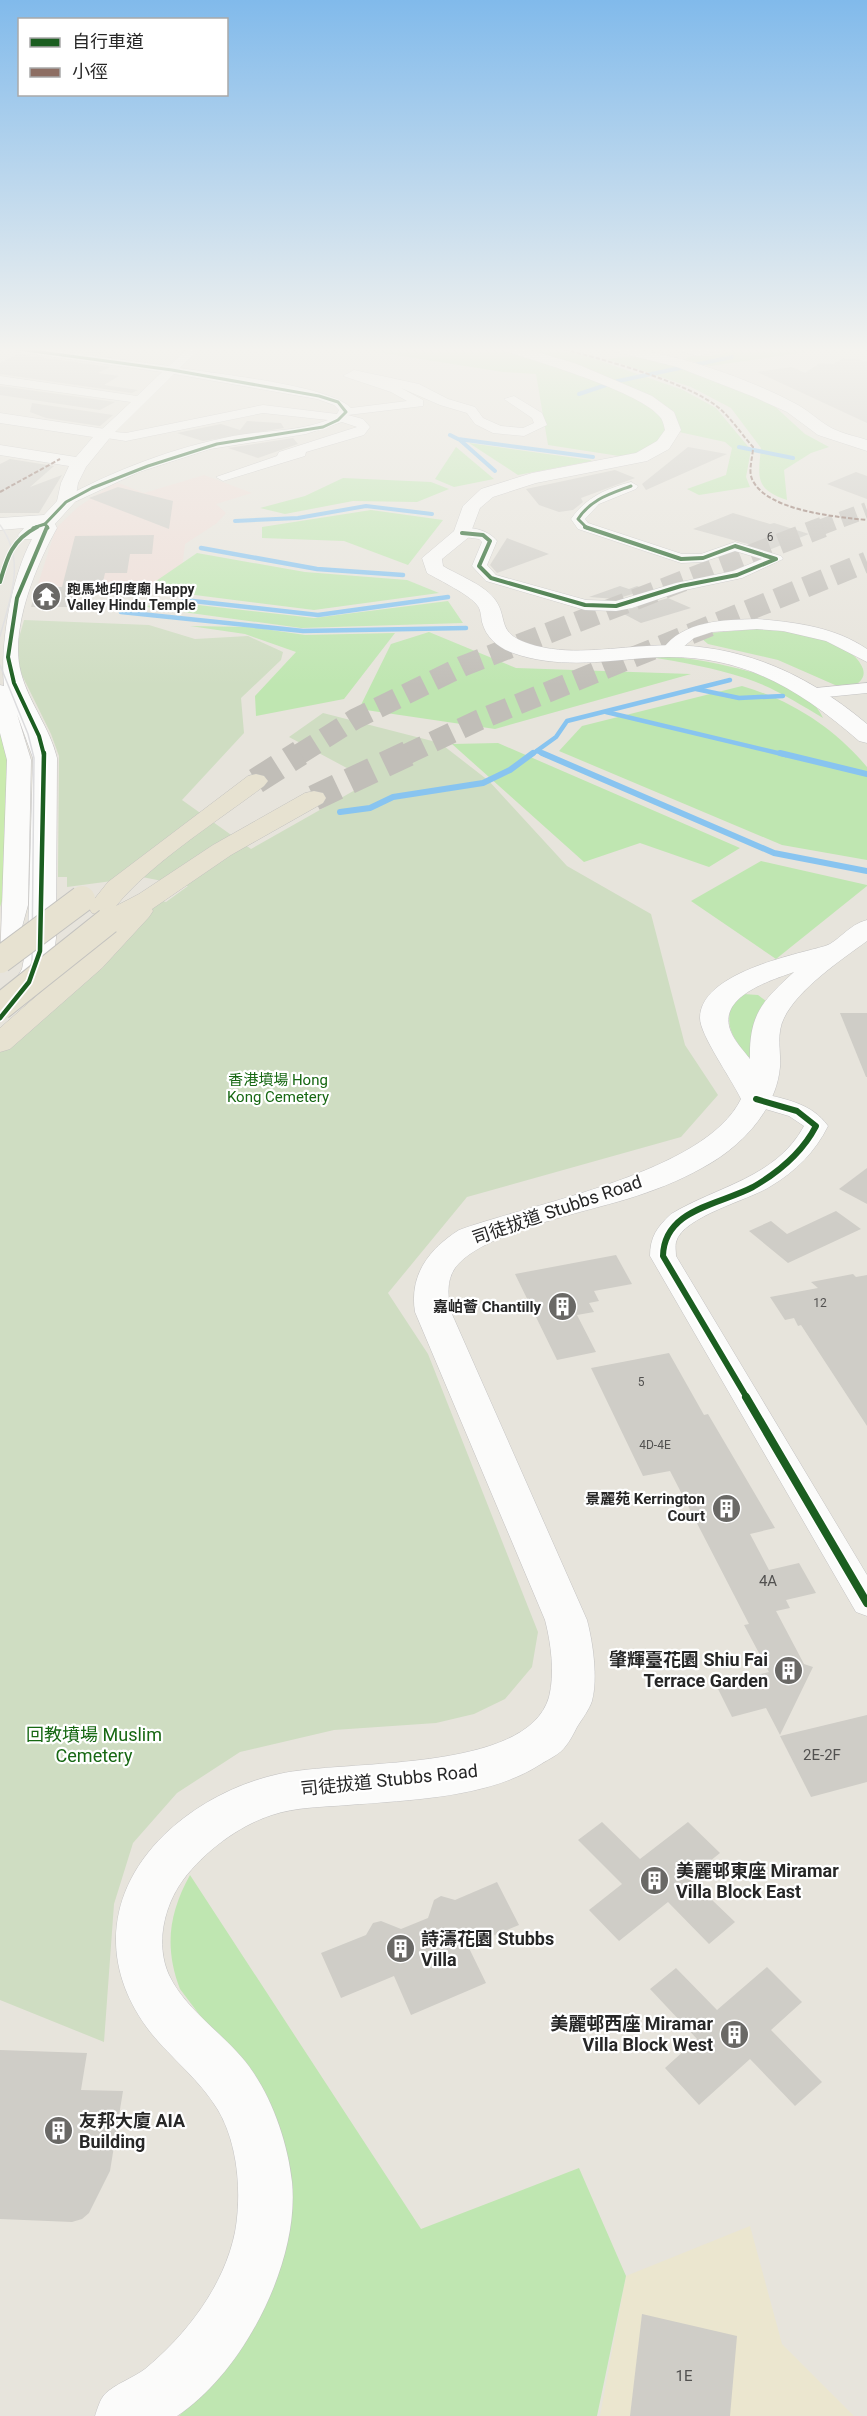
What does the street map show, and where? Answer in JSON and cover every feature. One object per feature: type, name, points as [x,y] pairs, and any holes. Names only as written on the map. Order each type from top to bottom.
[{"type":"highway","points":[[0,988],[100,907],[117,888],[192,827],[256,781]]},
{"type":"highway","points":[[0,1007],[108,921],[148,900],[184,875],[314,798]]},
{"type":"highway","points":[[0,958],[82,899],[117,888]]},
{"type":"highway","points":[[0,1043],[92,962],[127,928],[148,900]]},
{"type":"main road","points":[[7,538],[47,522],[66,495],[81,463],[67,461]]},
{"type":"main road","points":[[621,461],[532,478],[487,493],[472,506],[462,532],[434,555],[431,563],[438,572],[485,600],[494,631],[506,641],[533,651],[562,656],[670,650],[715,654],[753,664],[787,677],[816,693],[867,736]]},
{"type":"main road","points":[[66,495],[92,488]]},
{"type":"main road","points":[[0,524],[47,522]]},
{"type":"main road","points":[[0,1018],[28,987],[40,959],[42,938],[45,758],[39,735],[10,672],[6,650],[30,558],[48,528],[47,522]]},
{"type":"main road","points":[[7,538],[30,558]]},
{"type":"main road","points":[[0,582],[7,555],[7,538]]},
{"type":"main road","points":[[0,692],[19,760],[15,905],[0,958]]},
{"type":"main road","name":"司徒拔道 Stubbs Road","points":[[727,992],[745,982],[856,936]]},
{"type":"main road","name":"司徒拔道 Stubbs Road","points":[[124,2416],[148,2403],[174,2384],[218,2334],[247,2284],[259,2246],[266,2200],[262,2152],[247,2110],[218,2067],[162,2010],[144,1975],[139,1951],[139,1929],[152,1887],[164,1868],[197,1834],[234,1810],[258,1800],[303,1789],[469,1773],[516,1758],[550,1733],[568,1704],[573,1686],[573,1650],[557,1598],[433,1312],[430,1294],[436,1270],[453,1249],[479,1234],[633,1184],[686,1163],[727,1136],[746,1117],[756,1099],[765,1063],[766,1027],[778,1003],[856,936]]},
{"type":"main road","points":[[756,1099],[741,1068],[716,1029],[716,1009],[727,992],[744,988],[760,990],[773,995],[778,1003]]},
{"type":"street","points":[[92,488],[169,461]]},
{"type":"street","points":[[223,477],[275,461]]},
{"type":"street","points":[[462,532],[483,535],[490,541],[491,545],[479,566],[491,578],[594,607],[626,605],[681,586],[737,575],[776,559],[735,546],[703,558],[681,559],[592,531],[580,523],[578,519],[581,513],[595,500],[631,486]]},
{"type":"street","points":[[670,650],[685,637],[706,629],[764,625],[800,629],[822,635],[854,647],[867,657]]},
{"type":"street","points":[[816,693],[867,690]]},
{"type":"street","points":[[850,721],[853,707],[867,690]]},
{"type":"street","points":[[756,1099],[803,1113],[812,1119],[816,1126],[811,1136],[794,1158],[765,1179],[681,1219],[663,1240],[663,1256],[867,1604]]},
{"type":"shaded area","points":[[204,475],[252,493],[216,504],[226,513],[217,523],[185,544],[180,585],[37,587],[56,528],[78,507],[116,482],[144,493]]},
{"type":"shaded area","points":[[750,2226],[782,2344],[854,2416],[600,2416],[626,2276]]},
{"type":"green space","points":[[447,461],[472,461],[494,479],[454,487],[435,479]]},
{"type":"green space","points":[[496,461],[592,461],[518,475]]},
{"type":"green space","points":[[729,461],[749,461],[746,477],[750,487],[699,495],[687,489],[726,475]]},
{"type":"green space","points":[[760,461],[799,461],[784,470],[787,500],[764,487],[759,475]]},
{"type":"green space","points":[[343,478],[431,482],[449,489],[417,502],[353,501],[285,514],[260,508],[305,496]]},
{"type":"green space","points":[[371,510],[443,520],[408,565],[344,541],[262,538],[262,527]]},
{"type":"green space","points":[[197,553],[305,572],[407,580],[439,593],[314,610],[187,594],[156,581]]},
{"type":"green space","points":[[448,601],[463,623],[301,628],[139,606],[189,604],[314,618]]},
{"type":"green space","points":[[24,620],[149,625],[195,639],[248,636],[283,652],[281,660],[241,698],[244,733],[182,800],[251,849],[371,781],[289,737],[323,713],[440,743],[489,781],[567,866],[651,914],[685,1045],[718,1095],[681,1137],[467,1197],[388,1293],[428,1354],[538,1632],[532,1667],[505,1699],[474,1714],[436,1723],[334,1730],[240,1752],[177,1793],[133,1843],[114,1904],[104,2042],[0,2000],[0,1048],[159,900],[166,902],[188,886],[142,877],[67,887],[67,877],[58,877],[59,756],[51,734],[19,669],[17,645]]},
{"type":"green space","points":[[190,626],[251,627],[305,635],[395,633],[344,699],[256,716],[255,696],[296,652],[245,634]]},
{"type":"green space","points":[[756,629],[799,634],[832,643],[857,659],[864,674],[856,685],[835,685],[778,660],[708,644],[701,638],[710,633]]},
{"type":"green space","points":[[429,632],[516,668],[691,674],[495,729],[359,709],[391,644]]},
{"type":"green space","points":[[669,656],[731,667],[777,681],[797,691],[813,703],[823,718],[795,701],[745,678],[722,671],[650,657]]},
{"type":"green space","points":[[742,686],[778,699],[810,717],[840,740],[867,767],[867,860],[782,845],[559,751],[582,726]]},
{"type":"green space","points":[[0,703],[10,755],[3,898],[0,907]]},
{"type":"green space","points":[[498,743],[740,848],[709,867],[640,843],[584,862],[452,744]]},
{"type":"green space","points":[[761,861],[867,886],[776,959],[691,901]]},
{"type":"green space","points":[[743,994],[758,995],[766,1001],[752,1032],[752,1057],[747,1057],[734,1036],[729,1017],[733,1000]]},
{"type":"green space","points":[[190,1875],[421,2229],[579,2168],[626,2276],[597,2416],[179,2416],[240,2350],[272,2111],[180,1989],[172,1959],[171,1930],[177,1903]]},
{"type":"building","points":[[7,461],[21,461],[54,466],[30,487],[62,475],[39,513],[0,513],[0,464]]},
{"type":"building","points":[[671,461],[712,461],[646,490],[642,484]]},
{"type":"building","points":[[615,470],[635,478],[581,498],[583,502],[573,510],[559,512],[539,505],[526,489]]},
{"type":"building","points":[[856,472],[867,476],[867,499],[827,484]]},
{"type":"building","points":[[118,487],[173,501],[169,529],[89,498]]},
{"type":"building","points":[[733,513],[809,534],[769,550],[693,529]]},
{"type":"building","points":[[154,535],[152,554],[130,554],[127,573],[105,573],[102,586],[63,587],[78,587],[72,607],[31,607],[37,587],[62,587],[75,536]]},
{"type":"building","points":[[507,538],[549,554],[497,573],[490,565]]},
{"type":"building","points":[[620,586],[629,589],[637,586],[646,590],[616,599],[589,597]]},
{"type":"building","points":[[668,598],[691,608],[641,623],[620,612]]},
{"type":"building","points":[[840,1013],[867,1013],[867,1077],[866,1077]]},
{"type":"building","points":[[867,1168],[867,1204],[839,1189]]},
{"type":"building","points":[[836,1211],[861,1229],[788,1263],[749,1231],[771,1221],[787,1234]]},
{"type":"building","name":"嘉岶薈 Chantilly","points":[[616,1255],[632,1284],[594,1291],[599,1301],[589,1303],[594,1312],[577,1315],[596,1352],[557,1360],[515,1274]]},
{"type":"building","points":[[853,1274],[856,1277],[867,1275],[867,1426],[801,1325],[798,1326],[794,1318],[785,1320],[770,1297],[818,1288],[811,1282]]},
{"type":"building","points":[[669,1353],[704,1415],[708,1414],[775,1528],[750,1534],[769,1570],[799,1563],[816,1593],[786,1600],[790,1608],[776,1611],[804,1664],[813,1667],[780,1735],[766,1708],[732,1717],[716,1685],[769,1672],[744,1625],[749,1624],[670,1471],[643,1476],[591,1368]]},
{"type":"building","points":[[867,1715],[867,1782],[811,1797],[780,1736]]},
{"type":"building","name":"美麗邨東座 Miramar Villa Block East","points":[[602,1822],[640,1859],[688,1822],[720,1853],[689,1878],[735,1922],[709,1944],[668,1902],[619,1941],[589,1910],[622,1884],[578,1840]]},
{"type":"building","name":"詩濤花園 Stubbs Villa","points":[[497,1882],[519,1925],[468,1946],[486,1983],[411,2015],[394,1976],[341,1998],[321,1953],[366,1935],[373,1923],[381,1921],[401,1929],[428,1918],[434,1900],[441,1896],[455,1900]]},
{"type":"building","name":"美麗邨西座 Miramar Villa Block West","points":[[767,1967],[802,2002],[771,2030],[822,2082],[795,2106],[750,2059],[699,2105],[665,2068],[697,2039],[650,1989],[676,1968],[717,2010]]},
{"type":"building","name":"友邦大廈 AIA Building","points":[[0,2050],[87,2053],[81,2090],[123,2091],[110,2171],[89,2213],[82,2219],[72,2222],[0,2219]]},
{"type":"building","points":[[642,2314],[737,2336],[730,2416],[630,2416]]},
{"type":"waterway","points":[[483,461],[495,471]]},
{"type":"waterway","points":[[235,521],[298,518],[366,506],[432,514]]},
{"type":"waterway","points":[[201,548],[317,569],[403,575]]},
{"type":"waterway","points":[[184,600],[318,615],[448,597]]},
{"type":"waterway","points":[[121,612],[303,631],[466,628]]},
{"type":"waterway","points":[[531,755],[556,737],[567,721],[730,680]]},
{"type":"waterway","points":[[696,689],[739,698],[783,696]]},
{"type":"waterway","points":[[606,712],[786,755]]},
{"type":"waterway","points":[[537,751],[546,755]]},
{"type":"waterway","points":[[340,812],[370,808],[393,797],[483,783],[510,770],[533,753]]},
{"type":"waterway","points":[[542,753],[774,853],[867,871]]},
{"type":"waterway","points":[[780,753],[867,774]]},
{"type":"tunnel","points":[[819,528],[867,510]]},
{"type":"tunnel","points":[[298,755],[355,719],[463,666],[823,527]]},
{"type":"tunnel","points":[[405,755],[479,720],[867,562]]},
{"type":"tunnel","points":[[256,781],[300,753]]},
{"type":"tunnel","points":[[314,798],[409,753]]},
{"type":"tram line","points":[[0,525],[13,552],[14,565],[12,593],[0,636]]},
{"type":"tram line","points":[[0,665],[28,734],[34,758],[32,962],[21,987],[0,1012]]},
{"type":"marked path","points":[[0,492],[57,461]]},
{"type":"marked path","points":[[752,461],[752,479],[770,498],[803,510],[867,520]]},
{"type":"cycle path","points":[[0,582],[7,555],[13,544],[34,528],[45,524],[66,502],[92,488],[164,461]]},
{"type":"cycle path","points":[[462,533],[483,535],[490,541],[479,566],[491,578],[585,605],[626,605],[681,586],[737,575],[776,559],[735,546],[703,558],[681,559],[592,531],[583,526],[578,519],[588,506],[594,501],[631,486]]},
{"type":"cycle path","points":[[0,1018],[17,999],[34,973],[42,938],[45,758],[39,736],[14,683],[8,657],[17,598],[32,559],[48,528],[45,524]]},
{"type":"cycle path","points":[[756,1099],[805,1115],[816,1126],[811,1136],[797,1154],[770,1176],[750,1188],[708,1205],[680,1220],[669,1230],[663,1242],[663,1256],[867,1603]]},
{"type":"place","name":"跑馬地印度廟 Happy Valley Hindu Temple","points":[[46,597]]},
{"type":"place","name":"嘉岶薈 Chantilly","points":[[562,1307]]},
{"type":"place","name":"景麗苑 Kerrington Court","points":[[726,1508]]},
{"type":"place","name":"肇輝臺花園 Shiu Fai Terrace Garden","points":[[789,1670]]},
{"type":"place","name":"美麗邨東座 Miramar Villa Block East","points":[[655,1881]]},
{"type":"place","name":"詩濤花園 Stubbs Villa","points":[[400,1949]]},
{"type":"place","name":"美麗邨西座 Miramar Villa Block West","points":[[734,2034]]},
{"type":"place","name":"友邦大廈 AIA Building","points":[[58,2131]]},
{"type":"park label","name":"香港墳場 Hong Kong Cemetery","points":[[278,1088]]},
{"type":"park label","name":"回教墳場 Muslim Cemetery","points":[[94,1745]]}]
